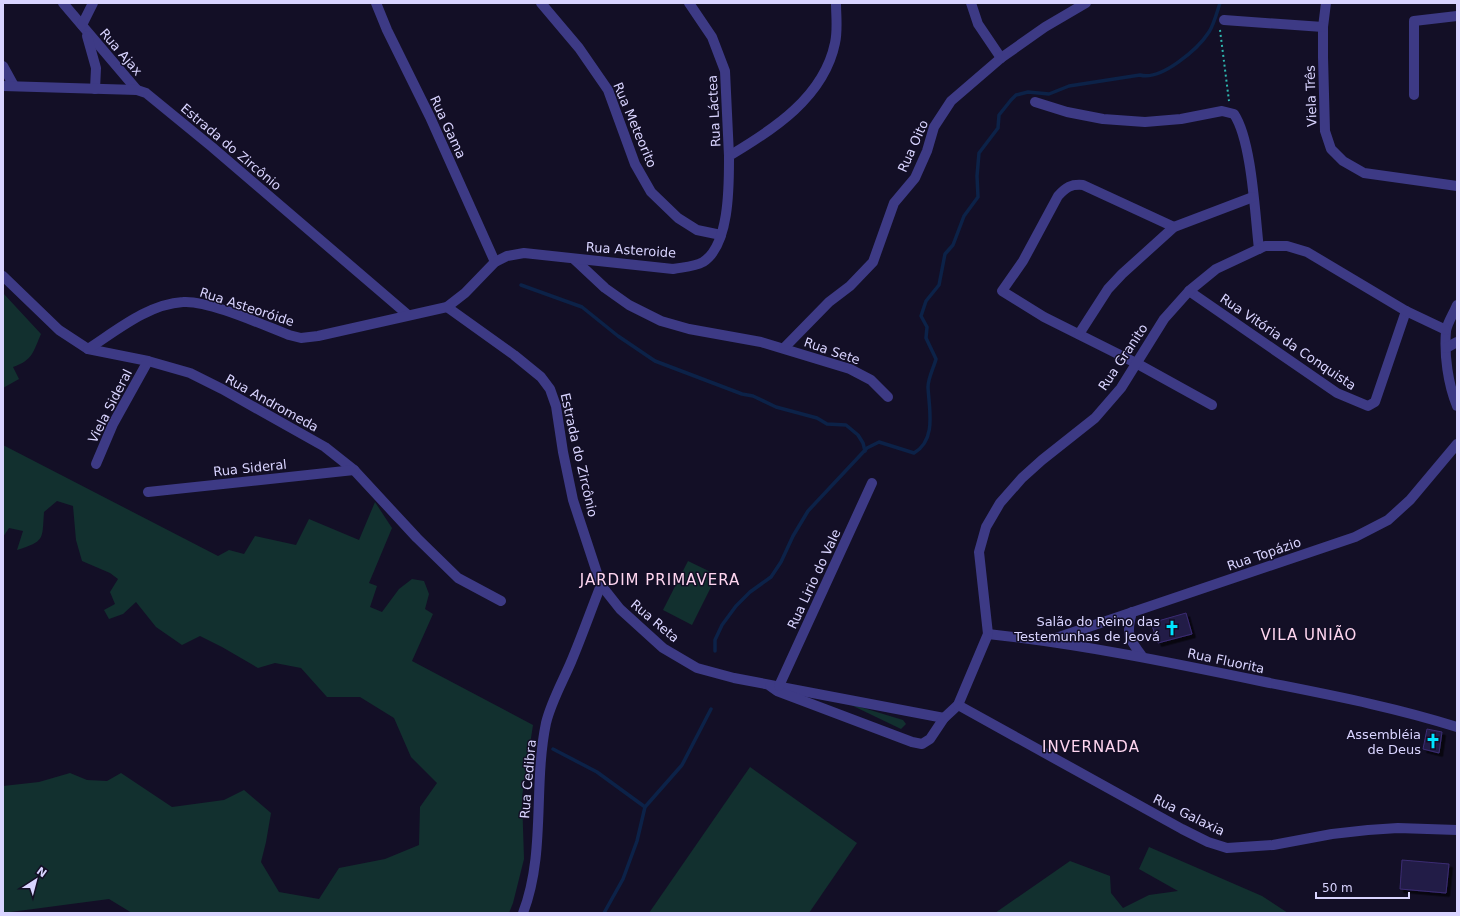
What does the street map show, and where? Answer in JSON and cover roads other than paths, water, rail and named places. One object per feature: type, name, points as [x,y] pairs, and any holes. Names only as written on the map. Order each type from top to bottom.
[{"type":"street","name":"Rua Ajax","points":[[63,3],[137,90]]},
{"type":"street","points":[[84,28],[93,3]]},
{"type":"street","name":"Rua Gama","points":[[376,3],[387,30],[430,117],[495,262]]},
{"type":"street","name":"Rua Meteorito","points":[[541,3],[579,48],[608,90],[635,164],[651,192],[678,218],[697,230],[721,235]]},
{"type":"street","name":"Rua Láctea","points":[[689,3],[712,37],[725,71],[729,156]]},
{"type":"street","points":[[729,156],[767,133],[789,116],[813,89],[828,62],[835,43],[836,3]]},
{"type":"street","points":[[971,3],[978,24],[1001,58]]},
{"type":"street","name":"Rua Oito","points":[[784,348],[828,302],[850,286],[873,262],[894,203],[915,178],[927,151],[934,127],[952,100],[1001,58],[1045,27],[1086,3]]},
{"type":"street","name":"Viela Três","points":[[1326,3],[1323,27],[1325,131],[1331,149],[1343,161],[1364,173],[1457,186]]},
{"type":"street","points":[[1414,94],[1414,21],[1457,16]]},
{"type":"street","points":[[1224,20],[1323,27]]},
{"type":"street","name":"Rua Ajax","points":[[84,28],[93,51],[96,68],[95,89]]},
{"type":"street","points":[[3,66],[14,86]]},
{"type":"street","name":"Estrada do Zircônio","points":[[3,86],[137,90],[150,97],[212,147],[408,315]]},
{"type":"street","points":[[1035,102],[1067,112],[1096,118],[1145,122],[1181,119],[1226,112],[1234,114],[1241,128],[1248,159],[1259,249]]},
{"type":"street","name":"Rua Asteroide","points":[[408,315],[447,307],[465,293],[495,262],[507,256],[524,254],[673,269],[695,266],[704,261],[713,251],[721,235],[726,216],[729,156]]},
{"type":"street","points":[[1174,227],[1083,185],[1074,184],[1066,187],[1058,196],[1023,261],[1002,291],[1044,317],[1136,363],[1212,406]]},
{"type":"street","points":[[1079,334],[1108,290],[1122,274],[1174,227],[1253,197]]},
{"type":"street","name":"Rua Granito","points":[[958,705],[988,634],[979,552],[986,527],[1000,502],[1022,478],[1095,418],[1121,388],[1164,319],[1189,291],[1216,269],[1265,246],[1287,246],[1307,252],[1406,312],[1446,330]]},
{"type":"street","name":"Rua Sete","points":[[574,259],[605,288],[629,305],[661,321],[689,330],[762,342],[784,348],[861,374],[871,380],[888,397]]},
{"type":"street","name":"Rua Andromeda","points":[[3,276],[59,330],[88,349],[148,361],[190,373],[222,389],[325,447],[354,470],[417,538],[458,578],[502,601]]},
{"type":"street","name":"Rua Vitória da Conquista","points":[[1189,291],[1337,393],[1368,406],[1375,402],[1406,312]]},
{"type":"street","name":"Rua Asteoróide","points":[[88,349],[137,317],[163,306],[183,302],[205,304],[301,338],[408,315]]},
{"type":"street","points":[[1457,305],[1446,330],[1446,348],[1452,392],[1457,406]]},
{"type":"street","name":"Estrada do Zircônio","points":[[447,307],[514,355],[541,377],[550,389],[556,406],[563,452],[573,500],[601,585]]},
{"type":"street","points":[[1446,348],[1457,342]]},
{"type":"street","name":"Viela Sideral","points":[[96,464],[113,424],[148,361]]},
{"type":"street","name":"Rua Topázio","points":[[1048,641],[1355,537],[1388,520],[1410,500],[1457,444]]},
{"type":"street","name":"Rua Sideral","points":[[148,492],[354,470]]},
{"type":"street","name":"Rua Lirio do Vale","points":[[774,686],[872,483]]},
{"type":"street","name":"Rua Reta","points":[[601,585],[620,609],[664,648],[698,668],[774,686],[944,718]]},
{"type":"street","name":"Rua Cedibra","points":[[523,913],[532,882],[537,828],[539,767],[546,722],[578,647],[601,585]]},
{"type":"street","points":[[1132,612],[1128,626],[1128,635],[1130,642],[1142,656]]},
{"type":"street","name":"Rua Fluorita","points":[[988,634],[1048,641],[1142,656],[1413,713],[1457,727]]},
{"type":"street","name":"Rua Reta","points":[[774,686],[777,691],[912,742],[922,744],[930,739],[944,718],[958,705]]},
{"type":"street","name":"Rua Galaxia","points":[[958,705],[1182,830],[1208,842],[1227,848],[1273,845],[1332,834],[1368,830],[1398,828],[1457,830]]},
{"type":"waterway","points":[[715,651],[715,640],[722,625],[736,606],[750,592],[771,577],[781,562],[793,536],[808,511],[867,448],[879,442],[914,453],[926,440],[930,423],[928,384],[936,359],[926,338],[927,327],[921,316],[926,301],[939,285],[945,254],[953,245],[964,216],[978,197],[977,176],[979,153],[998,128],[999,115],[1016,95],[1028,92],[1049,94],[1069,86],[1140,75],[1149,76],[1168,69],[1188,55],[1204,39],[1209,32],[1220,3]]},
{"type":"waterway","points":[[521,285],[582,307],[618,336],[655,361],[742,394],[753,396],[776,407],[817,418],[827,424],[846,425],[858,435],[863,443],[865,451]]},
{"type":"waterway","points":[[604,913],[623,879],[637,841],[645,807],[682,765],[711,709]]},
{"type":"waterway","points":[[553,749],[597,772],[645,807]]},
{"type":"place","name":"Salão do Reino das Testemunhas de Jeová","points":[[1172,628]]},
{"type":"place","name":"Assembléia de Deus","points":[[1433,741]]},
{"type":"district","name":"JARDIM PRIMAVERA","points":[[660,580]]},
{"type":"district","name":"VILA UNIÃO","points":[[1309,635]]},
{"type":"district","name":"INVERNADA","points":[[1091,747]]}]
